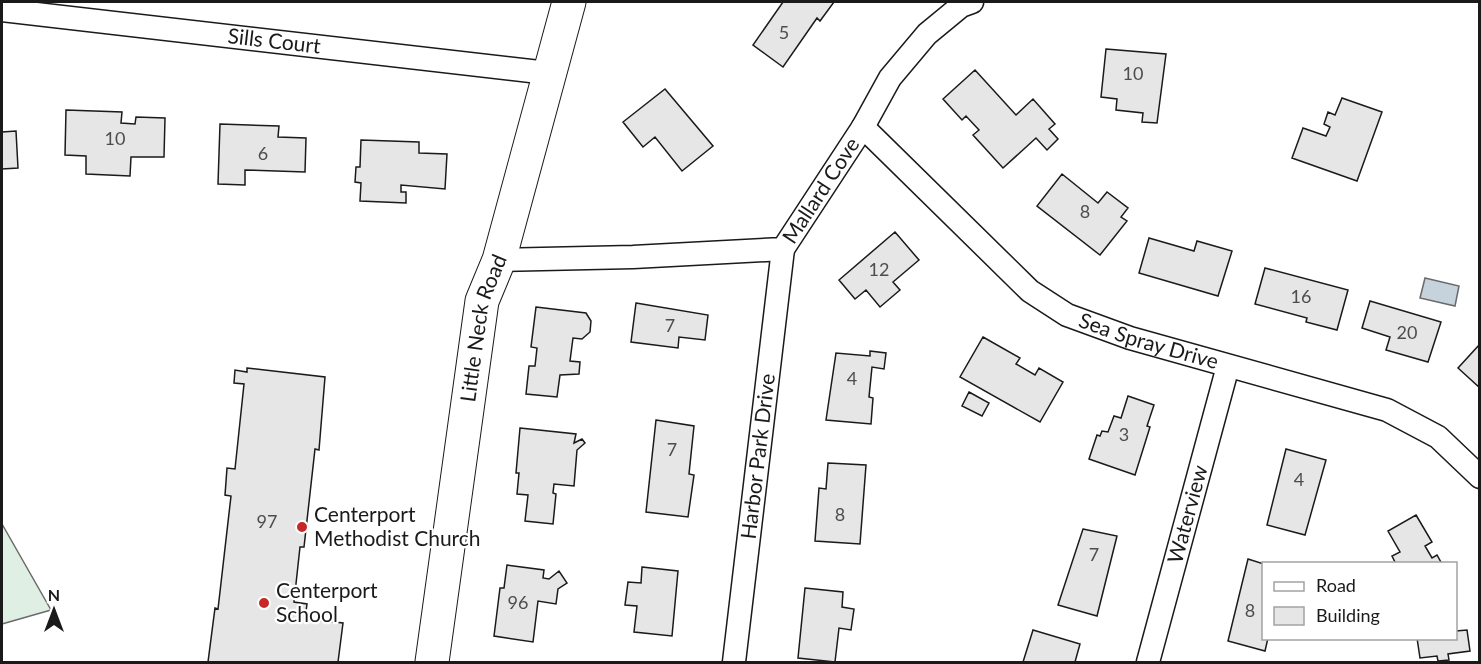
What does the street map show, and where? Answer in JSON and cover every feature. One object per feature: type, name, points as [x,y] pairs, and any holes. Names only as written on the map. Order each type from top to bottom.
[{"type":"street","name":"Little Neck Road","points":[[432,663],[482,301],[499,260],[569,2]]},
{"type":"street","name":"Mallard Cove","points":[[499,260],[633,257],[783,249],[863,127],[890,78],[927,34],[961,6],[972,2]]},
{"type":"street","name":"Sills Court","points":[[2,10],[548,73]]},
{"type":"street","name":"Sea Spray Drive","points":[[863,127],[1030,291],[1067,315],[1130,338],[1387,410],[1438,438],[1479,477]]},
{"type":"street","name":"Harbor Park Drive","points":[[734,663],[783,249]]},
{"type":"street","name":"Waterview","points":[[1148,663],[1228,366]]},
{"type":"green space","points":[[2,524],[51,610],[2,624]]},
{"type":"shaded area","points":[[1425,278],[1459,286],[1455,306],[1420,298]]},
{"type":"building","points":[[783,2],[834,2],[820,21],[817,18],[783,67],[753,45]]},
{"type":"building","points":[[1106,49],[1166,54],[1157,123],[1142,122],[1143,113],[1116,110],[1117,99],[1101,97]]},
{"type":"building","points":[[975,70],[1016,115],[1033,99],[1055,124],[1049,129],[1058,139],[1047,150],[1036,138],[1003,168],[973,135],[979,130],[966,116],[962,120],[943,99]]},
{"type":"building","points":[[665,89],[713,146],[682,171],[655,137],[643,147],[623,122]]},
{"type":"building","points":[[1342,98],[1382,112],[1357,181],[1292,158],[1303,128],[1326,136],[1330,127],[1324,124],[1328,112],[1335,115]]},
{"type":"building","points":[[66,110],[122,112],[121,123],[135,124],[136,117],[165,118],[164,157],[131,157],[130,176],[86,174],[86,156],[65,155]]},
{"type":"building","points":[[220,124],[279,126],[278,137],[306,138],[305,172],[245,170],[245,185],[218,184]]},
{"type":"building","points":[[16,131],[18,168],[2,169],[2,132]]},
{"type":"building","points":[[361,140],[419,142],[419,153],[447,154],[445,189],[401,185],[401,192],[406,192],[406,203],[360,201],[361,183],[355,182],[356,167],[360,167]]},
{"type":"building","points":[[1062,174],[1098,203],[1107,192],[1128,208],[1121,217],[1127,221],[1100,255],[1037,206]]},
{"type":"building","points":[[895,232],[919,260],[893,282],[900,290],[880,307],[866,290],[855,299],[839,280]]},
{"type":"building","points":[[1149,238],[1194,251],[1197,241],[1232,251],[1218,296],[1139,273]]},
{"type":"building","points":[[1265,268],[1348,290],[1337,330],[1306,322],[1307,318],[1255,304]]},
{"type":"building","points":[[1370,301],[1441,322],[1428,362],[1386,350],[1390,337],[1362,328]]},
{"type":"building","points":[[636,303],[708,315],[705,340],[679,337],[678,348],[631,342]]},
{"type":"building","points":[[536,307],[586,313],[591,321],[590,332],[582,339],[573,338],[570,361],[580,362],[579,374],[560,375],[557,397],[526,394],[529,366],[535,366],[537,348],[531,347]]},
{"type":"building","points":[[983,337],[1020,358],[1016,364],[1035,375],[1039,368],[1063,382],[1040,422],[960,377]]},
{"type":"building","points":[[1480,344],[1480,388],[1458,368]]},
{"type":"building","points":[[870,351],[886,353],[884,369],[872,367],[869,397],[873,398],[871,424],[826,420],[836,353],[870,356]]},
{"type":"building","points":[[247,368],[325,377],[319,450],[315,449],[304,547],[300,547],[294,602],[307,604],[305,619],[343,623],[338,662],[208,662],[215,608],[218,609],[231,496],[225,495],[227,468],[235,469],[244,384],[234,383],[235,370],[247,372]]},
{"type":"building","points":[[969,392],[989,403],[982,416],[962,406]]},
{"type":"building","points":[[1128,396],[1154,405],[1147,426],[1150,427],[1135,475],[1089,459],[1097,435],[1100,436],[1102,431],[1108,432],[1114,416],[1121,418]]},
{"type":"building","points":[[656,420],[694,426],[689,474],[694,475],[688,517],[646,512]]},
{"type":"building","points":[[520,428],[576,434],[574,443],[582,439],[585,443],[577,450],[574,486],[554,484],[553,493],[556,494],[553,524],[525,521],[528,495],[517,494],[519,473],[516,473]]},
{"type":"building","points":[[1286,449],[1326,460],[1305,535],[1267,525]]},
{"type":"building","points":[[828,463],[866,465],[860,544],[815,541],[819,488],[826,489]]},
{"type":"building","points":[[1416,515],[1432,542],[1425,546],[1432,558],[1437,555],[1441,562],[1395,562],[1392,556],[1400,552],[1388,531]]},
{"type":"building","points":[[1083,529],[1117,536],[1097,616],[1058,605]]},
{"type":"building","points":[[1248,559],[1262,563],[1262,640],[1268,640],[1265,651],[1228,641]]},
{"type":"building","points":[[507,565],[544,570],[543,578],[549,579],[559,571],[567,583],[558,589],[556,604],[538,601],[533,642],[494,636],[500,588],[504,588]]},
{"type":"building","points":[[642,567],[678,571],[672,636],[634,632],[637,606],[625,605],[628,582],[641,583]]},
{"type":"building","points":[[805,588],[843,592],[842,607],[854,609],[851,630],[839,628],[835,662],[798,658]]},
{"type":"building","points":[[1033,630],[1080,644],[1075,662],[1023,662]]},
{"type":"building","points":[[1467,630],[1470,651],[1448,654],[1449,660],[1438,661],[1437,656],[1420,658],[1417,640],[1457,640],[1457,631]]},
{"type":"place","name":"Centerport Methodist Church","points":[[302,527]]},
{"type":"place","name":"Centerport School","points":[[264,603]]}]
